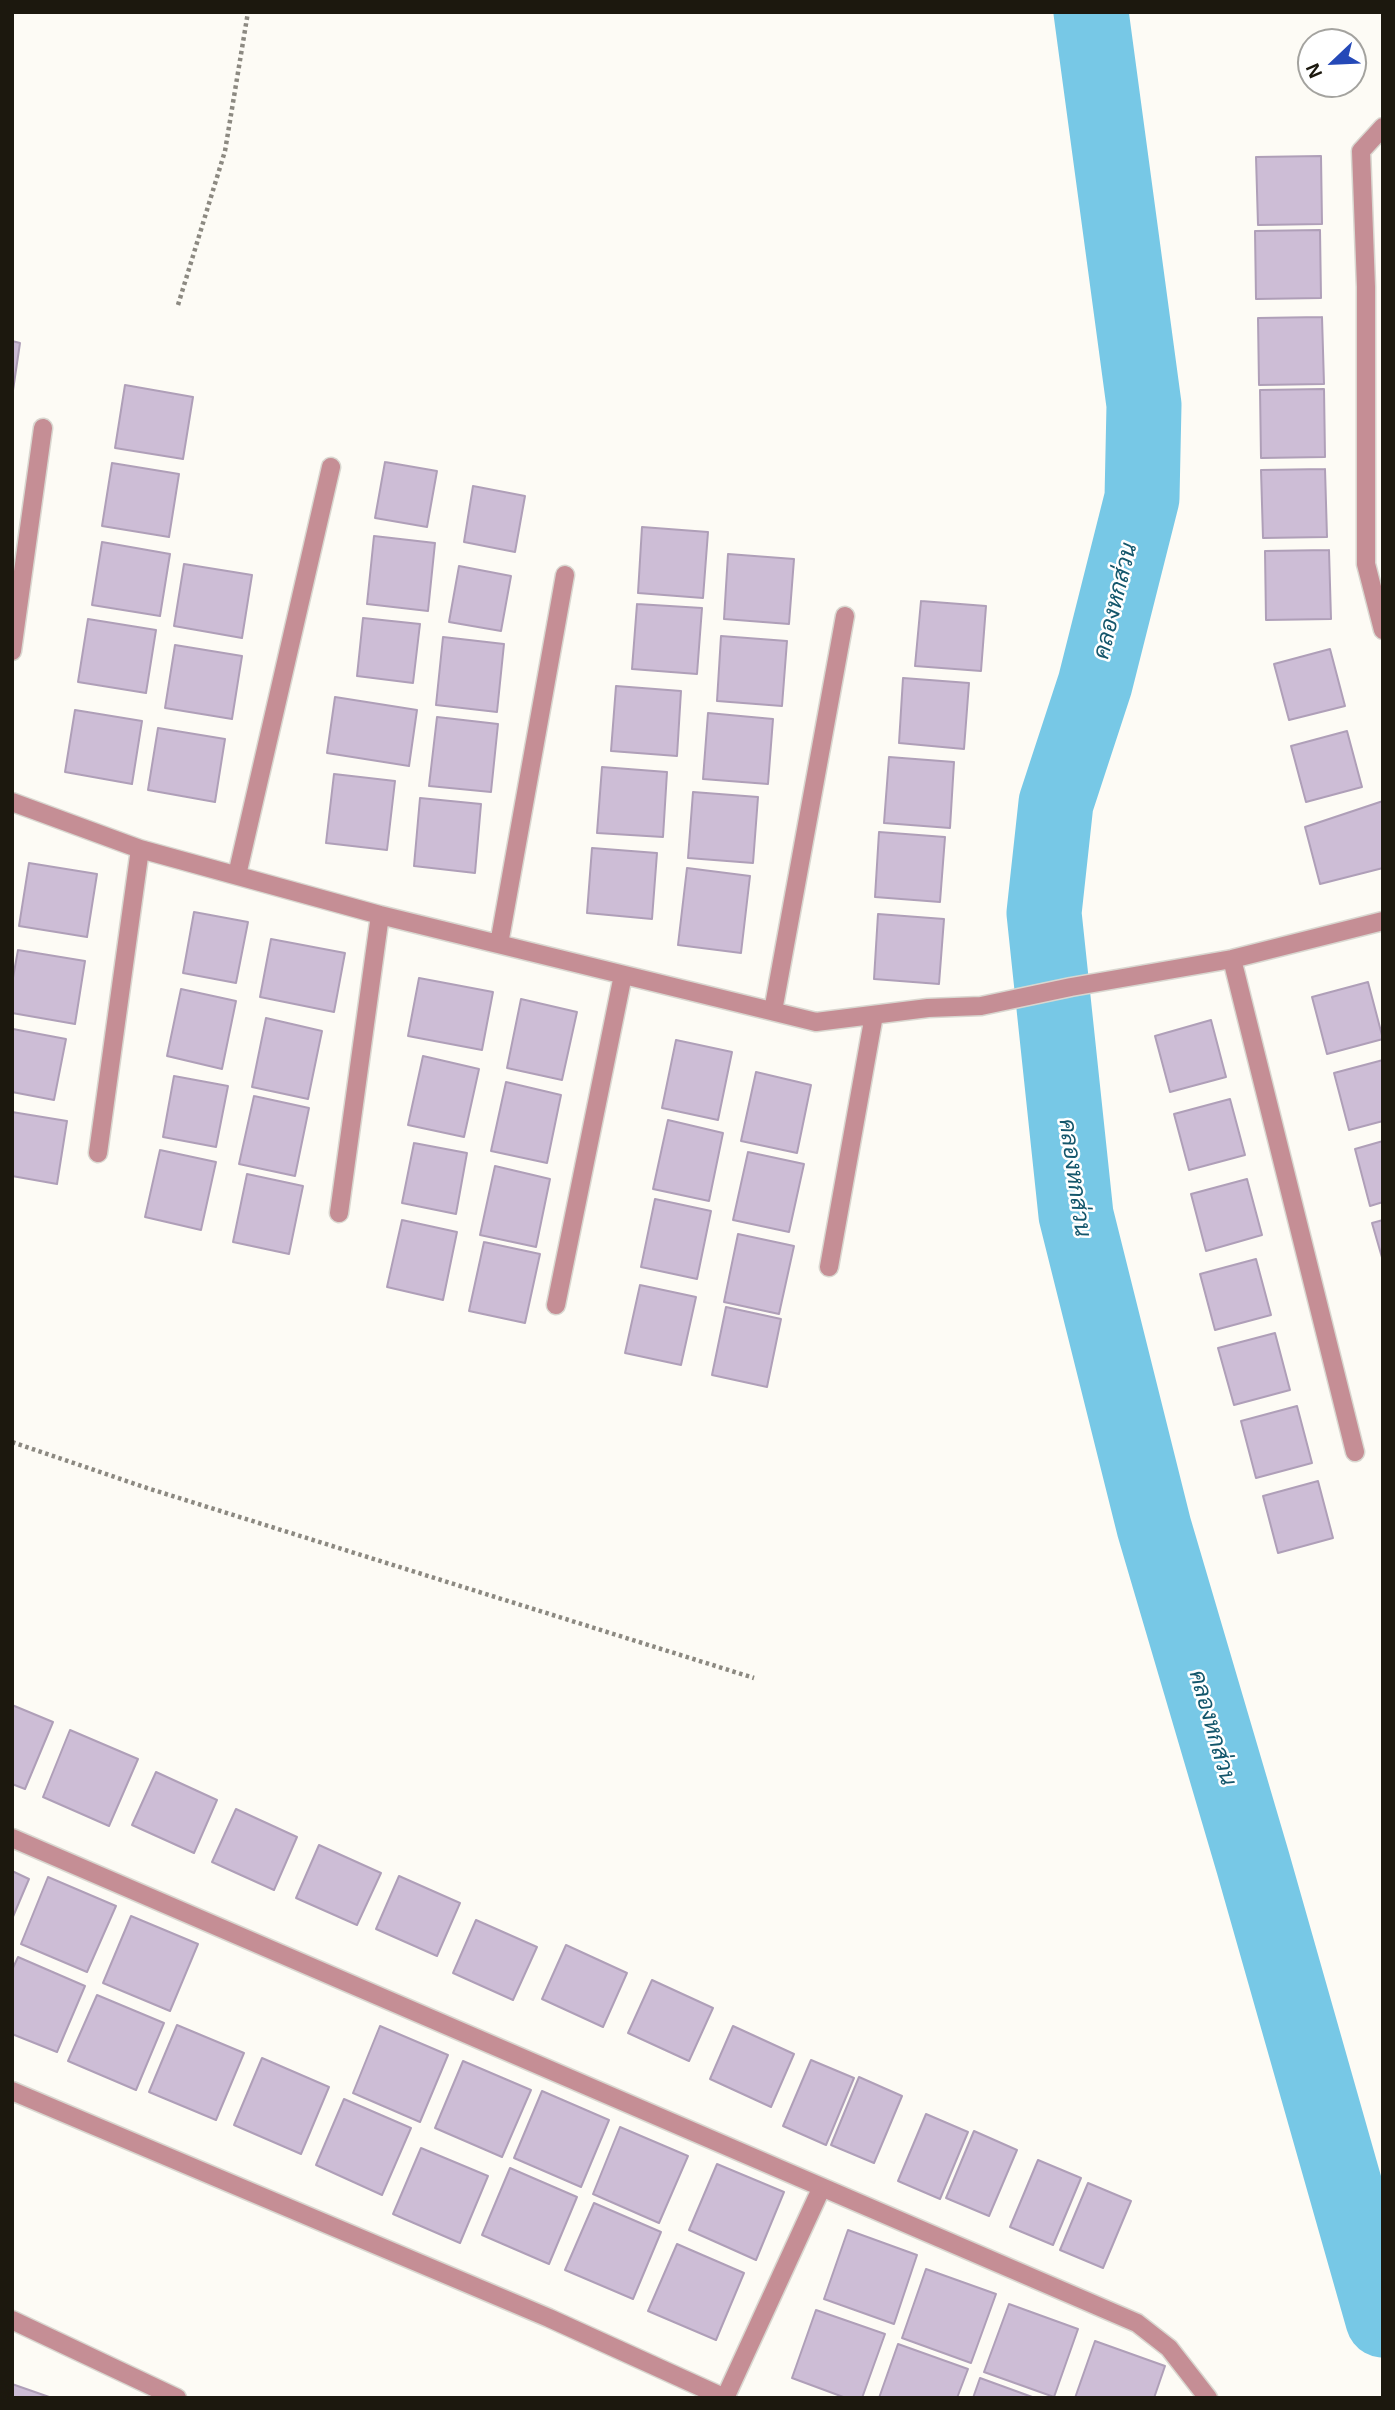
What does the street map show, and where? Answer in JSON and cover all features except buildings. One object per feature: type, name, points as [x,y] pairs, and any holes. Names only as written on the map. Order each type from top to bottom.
[{"type":"street","points":[[1383,127],[1361,151],[1366,286],[1366,564],[1383,630]]},
{"type":"street","points":[[12,651],[43,428]]},
{"type":"street","points":[[237,875],[331,467]]},
{"type":"street","points":[[499,944],[565,575]]},
{"type":"street","points":[[773,1012],[845,616]]},
{"type":"street","points":[[12,802],[140,849],[380,915],[816,1022],[928,1008],[981,1006],[1071,987],[1232,959],[1383,921]]},
{"type":"street","points":[[98,1153],[140,849]]},
{"type":"street","points":[[339,1213],[380,915]]},
{"type":"street","points":[[1232,959],[1355,1452]]},
{"type":"street","points":[[556,1305],[623,975]]},
{"type":"street","points":[[830,1267],[874,1015]]},
{"type":"street","points":[[12,1838],[1136,2323],[1169,2348],[1208,2398]]},
{"type":"street","points":[[12,2091],[549,2318],[725,2398],[821,2189]]},
{"type":"street","points":[[12,2320],[177,2398]]},
{"type":"path","points":[[178,305],[225,151],[248,12]]},
{"type":"path","points":[[12,1442],[160,1493],[754,1678]]},
{"type":"waterway","name":"คลองหกส่วน","points":[[1091,12],[1144,405],[1142,498],[1095,684],[1056,803],[1044,913],[1076,1215],[1154,1527],[1383,2320]]}]
